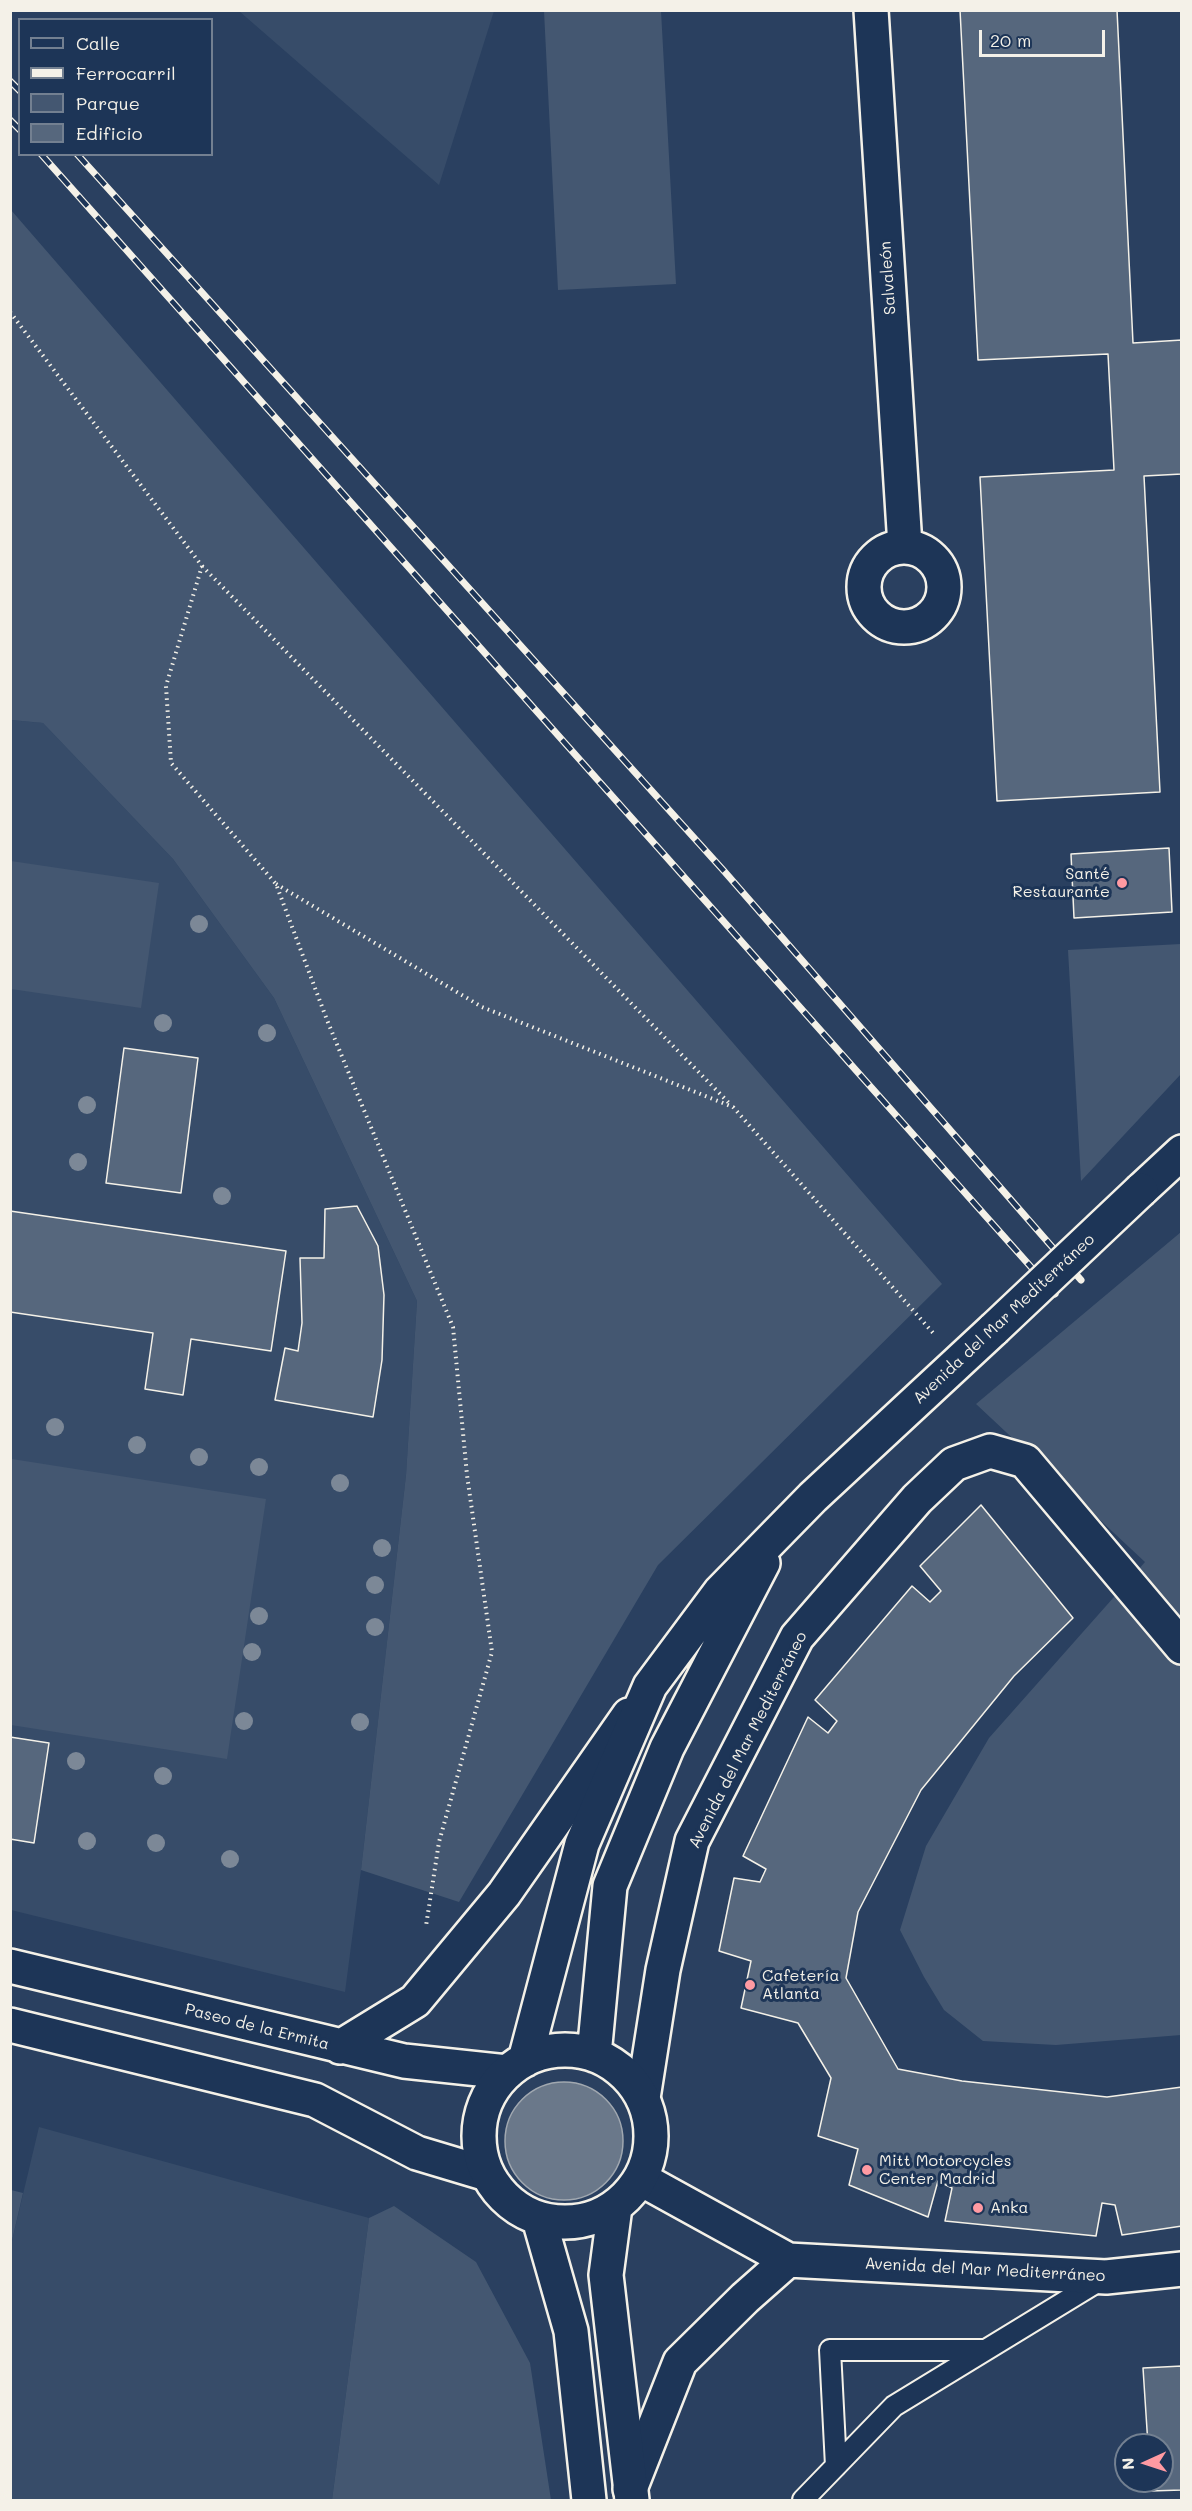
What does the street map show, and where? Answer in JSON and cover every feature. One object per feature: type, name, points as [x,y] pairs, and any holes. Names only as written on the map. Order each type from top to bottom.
[{"type":"main road","name":"Salvaleón","points":[[872,10],[905,546]]},
{"type":"main road","name":"Avenida del Mar Mediterráneo","points":[[516,2066],[582,1844],[650,1686],[720,1592],[813,1497],[1182,1152]]},
{"type":"main road","name":"Avenida del Mar Mediterráneo","points":[[643,2098],[663,1970],[692,1841],[797,1637],[917,1499],[954,1464],[990,1451],[1025,1461],[1182,1647]]},
{"type":"main road","name":"Avenida del Mar Mediterráneo","points":[[594,2055],[610,1886],[667,1748],[776,1537]]},
{"type":"main road","points":[[340,2047],[415,2001],[504,1894],[650,1686]]},
{"type":"main road","name":"Paseo de la Ermita","points":[[10,1966],[404,2061],[516,2066]]},
{"type":"main road","points":[[10,2025],[315,2100],[417,2153],[487,2174]]},
{"type":"main road","points":[[571,2050],[594,2055],[614,2065],[631,2080],[643,2098],[651,2125],[650,2153],[641,2179],[630,2194],[615,2207],[591,2219],[565,2223],[539,2219],[518,2209],[500,2194],[487,2174],[479,2147],[481,2120],[490,2094],[516,2066],[547,2051],[571,2050]]},
{"type":"main road","name":"Avenida del Mar Mediterráneo","points":[[641,2179],[788,2260],[1106,2277],[1182,2269]]},
{"type":"main road","points":[[615,2207],[606,2275],[631,2495]]},
{"type":"main road","points":[[539,2219],[571,2331],[589,2500]]},
{"type":"main road","points":[[631,2495],[680,2362],[745,2298],[788,2260]]},
{"type":"lane","points":[[803,2500],[894,2406],[982,2350],[1106,2277]]},
{"type":"lane","points":[[836,2466],[830,2350],[982,2350]]},
{"type":"path","points":[[10,312],[202,566],[733,1107],[958,1361]]},
{"type":"path","points":[[202,566],[166,686],[171,763],[276,884],[482,1007],[733,1107]]},
{"type":"path","points":[[276,884],[327,1020],[453,1327],[467,1475],[492,1652],[439,1842],[425,1933]]},
{"type":"shaded area","points":[[239,11],[494,11],[439,185]]},
{"type":"shaded area","points":[[11,720],[43,723],[173,859],[274,998],[417,1301],[406,1475],[345,1992],[11,1910]]},
{"type":"shaded area","points":[[564,2082],[586,2087],[606,2099],[618,2119],[623,2141],[618,2163],[606,2183],[586,2195],[564,2200],[542,2195],[522,2183],[510,2163],[505,2141],[510,2119],[522,2099],[542,2087]]},
{"type":"shaded area","points":[[39,2127],[369,2218],[332,2500],[11,2500],[11,2245]]},
{"type":"green space","points":[[544,11],[661,11],[676,284],[558,290]]},
{"type":"green space","points":[[11,210],[942,1284],[658,1565],[459,1902],[361,1870],[406,1475],[417,1301],[274,998],[173,859],[43,723],[11,720]]},
{"type":"green space","points":[[11,861],[159,883],[141,1008],[11,989]]},
{"type":"green space","points":[[1181,944],[1181,1074],[1081,1181],[1068,950]]},
{"type":"green space","points":[[1181,1232],[1181,2035],[1056,2045],[983,2041],[944,2010],[900,1930],[926,1846],[989,1738],[1145,1562],[976,1404]]},
{"type":"green space","points":[[12,1459],[266,1499],[227,1759],[11,1725]]},
{"type":"green space","points":[[10,2190],[23,2193],[11,2245]]},
{"type":"green space","points":[[394,2206],[476,2262],[530,2363],[551,2500],[332,2500],[369,2218]]},
{"type":"building","points":[[960,10],[1117,10],[1133,343],[1182,340],[1182,474],[1144,476],[1160,792],[997,801],[980,477],[1114,470],[1108,354],[978,360]]},
{"type":"building","name":"Santé Restaurante","points":[[1169,848],[1172,912],[1074,918],[1071,854]]},
{"type":"building","points":[[124,1048],[198,1058],[181,1193],[106,1183]]},
{"type":"building","points":[[357,1206],[378,1246],[384,1295],[382,1360],[373,1417],[275,1400],[285,1348],[298,1351],[302,1323],[300,1258],[324,1258],[325,1209]]},
{"type":"building","points":[[10,1211],[286,1251],[271,1351],[191,1339],[183,1395],[145,1389],[153,1333],[10,1312]]},
{"type":"building","points":[[981,1505],[1073,1618],[1014,1676],[921,1790],[858,1912],[846,1978],[898,2069],[962,2081],[1107,2097],[1182,2087],[1182,2226],[1122,2235],[1115,2205],[1102,2203],[1096,2236],[945,2221],[952,2188],[938,2181],[928,2217],[849,2185],[858,2149],[818,2136],[831,2078],[798,2023],[741,2008],[751,1961],[719,1951],[734,1878],[760,1882],[766,1869],[743,1856],[808,1717],[828,1733],[837,1721],[815,1700],[912,1586],[930,1602],[941,1591],[920,1566]]},
{"type":"building","points":[[10,1737],[49,1743],[34,1843],[10,1839]]},
{"type":"building","points":[[1182,2366],[1182,2490],[1174,2490],[1174,2433],[1147,2433],[1143,2368]]},
{"type":"railway","points":[[10,81],[18,89]]},
{"type":"railway","points":[[10,120],[18,128]]},
{"type":"railway","points":[[43,156],[1055,1294]]},
{"type":"railway","points":[[79,156],[724,871],[1081,1280]]},
{"type":"place","name":"Santé Restaurante","points":[[1122,883]]},
{"type":"place","name":"Cafetería Atlanta","points":[[750,1985]]},
{"type":"place","name":"Mitt Motorcycles Center Madrid","points":[[867,2170]]},
{"type":"place","name":"Anka","points":[[978,2208]]}]
